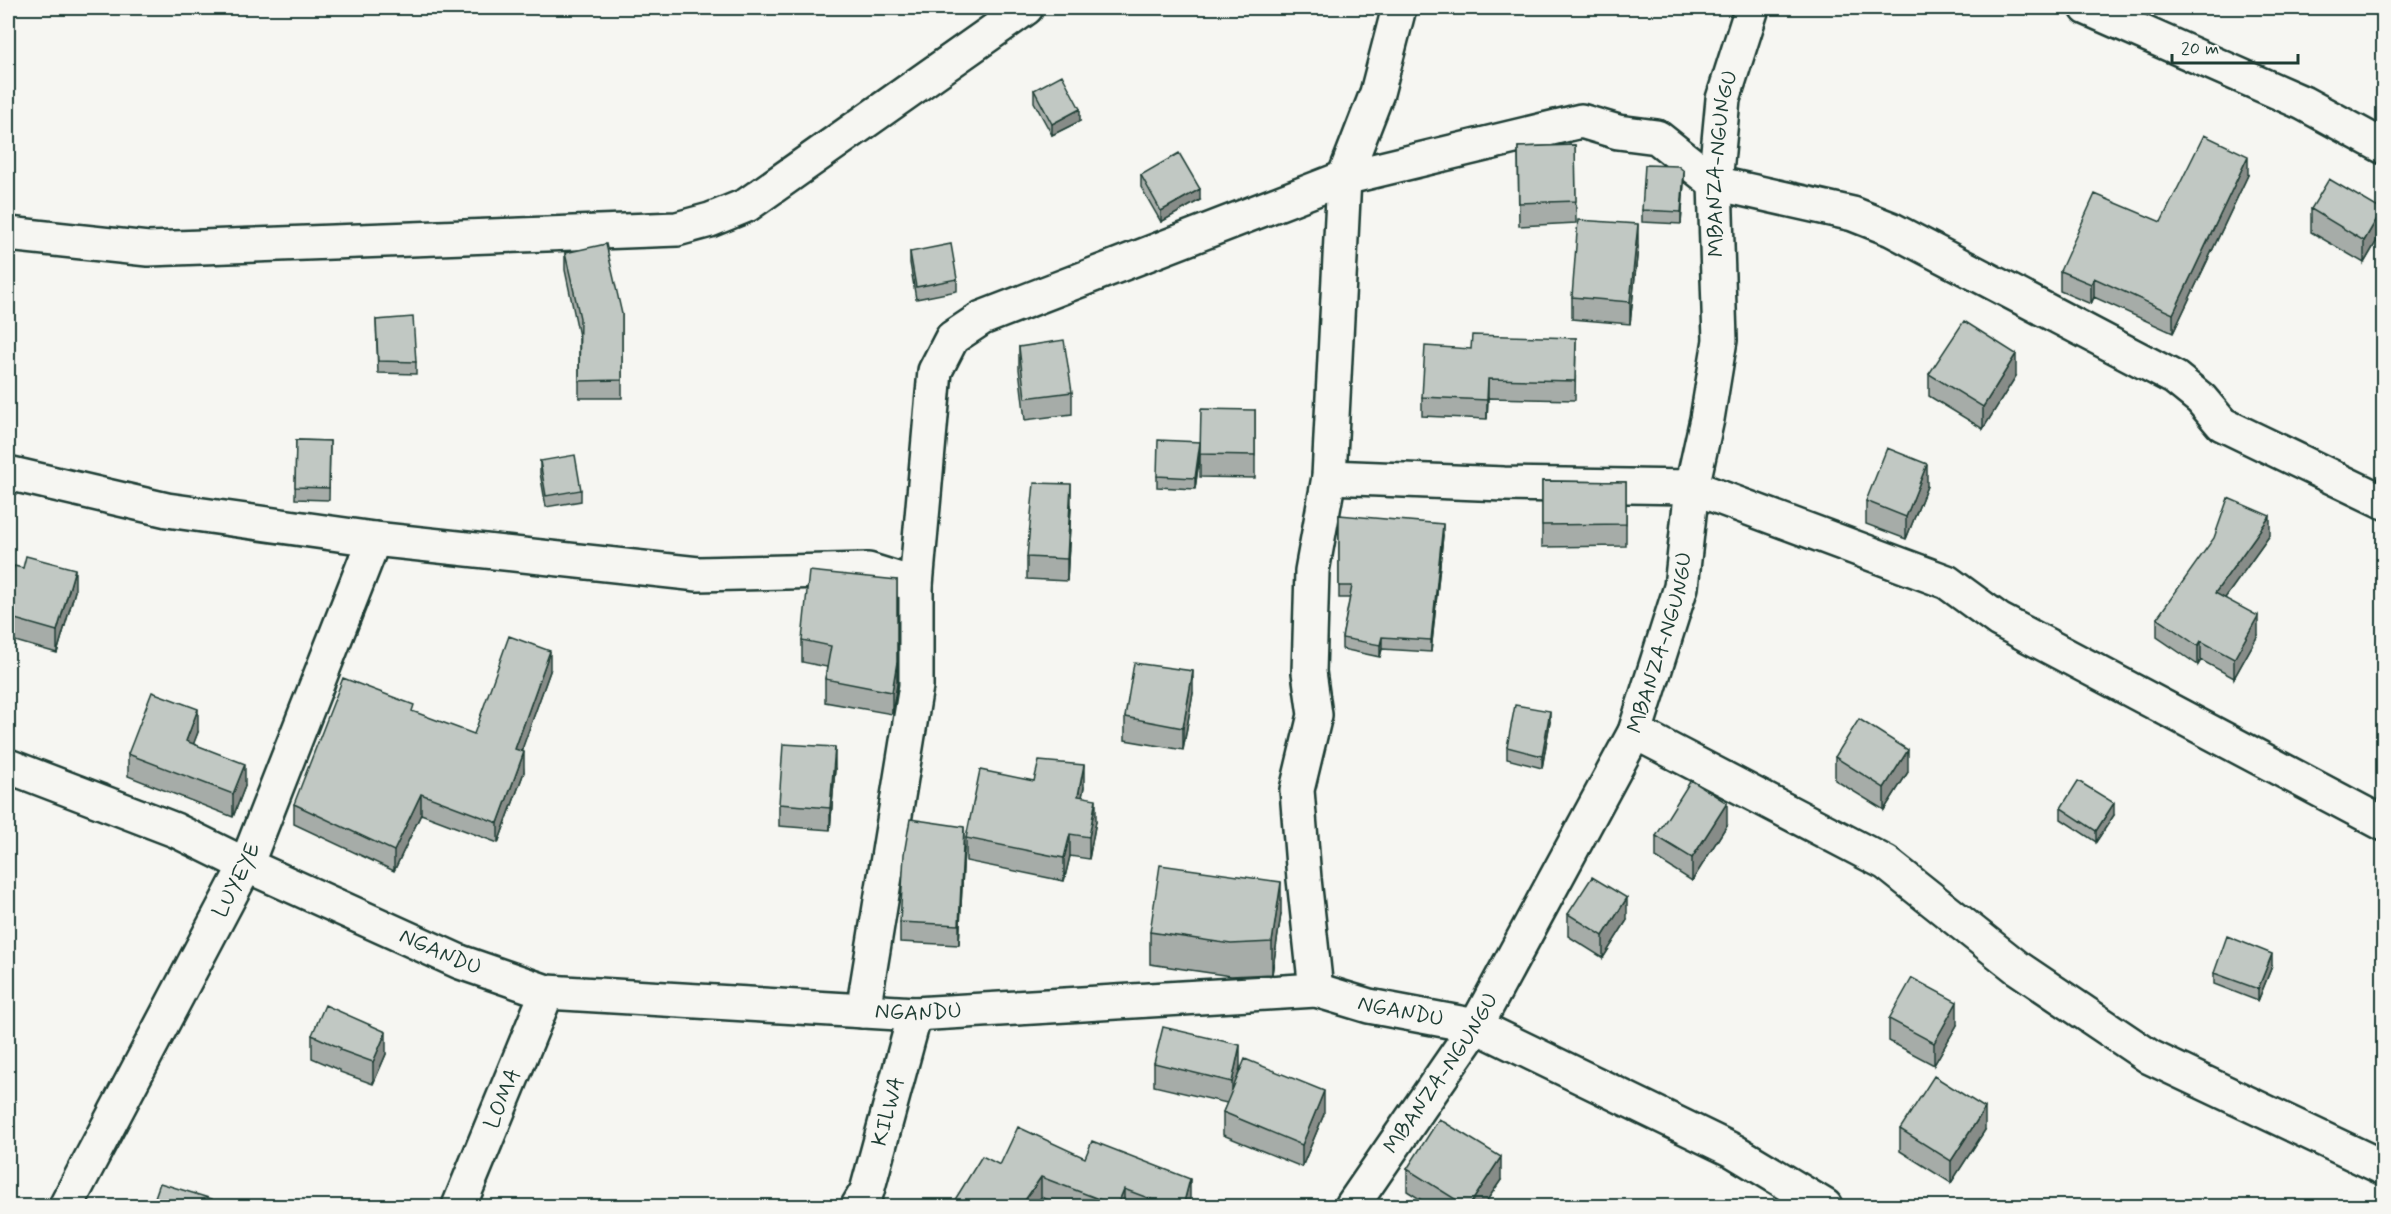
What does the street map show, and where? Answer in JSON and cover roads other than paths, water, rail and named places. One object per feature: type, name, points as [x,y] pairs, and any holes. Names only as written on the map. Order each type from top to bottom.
[{"type":"street","points":[[8,234],[148,249],[677,229],[710,220],[747,205],[1026,8]]},
{"type":"street","points":[[1316,990],[1297,790],[1315,715],[1309,672],[1312,571],[1329,477],[1344,178],[1377,93],[1399,8]]},
{"type":"street","name":"MBANZA-NGUNGU","points":[[1352,1206],[1476,1026],[1635,732],[1681,587],[1692,487],[1707,420],[1720,340],[1715,183],[1723,99],[1752,8]]},
{"type":"street","points":[[2087,8],[2303,102],[2384,147]]},
{"type":"street","points":[[863,1011],[916,686],[916,585],[935,371],[952,339],[982,318],[1344,178],[1581,121],[1618,132],[1657,137],[1715,183],[1853,214],[1891,229],[2175,378],[2201,399],[2222,424],[2384,502]]},
{"type":"street","points":[[8,473],[167,510],[374,539],[698,574],[868,570],[916,585]]},
{"type":"street","points":[[1329,477],[1504,484],[1692,487],[1947,582],[1999,620],[2384,824]]},
{"type":"street","name":"LUYEYE","points":[[66,1206],[246,865],[374,539]]},
{"type":"street","points":[[1635,732],[1886,863],[2018,968],[2150,1058],[2384,1168]]},
{"type":"street","name":"NGANDU","points":[[8,766],[176,830],[246,865],[460,962],[547,992],[915,1014],[1316,990],[1369,1006],[1476,1026],[1734,1151],[1825,1206]]},
{"type":"street","name":"LOMA","points":[[459,1206],[547,992]]},
{"type":"street","name":"KILWA","points":[[858,1206],[867,1191],[915,1014]]}]
